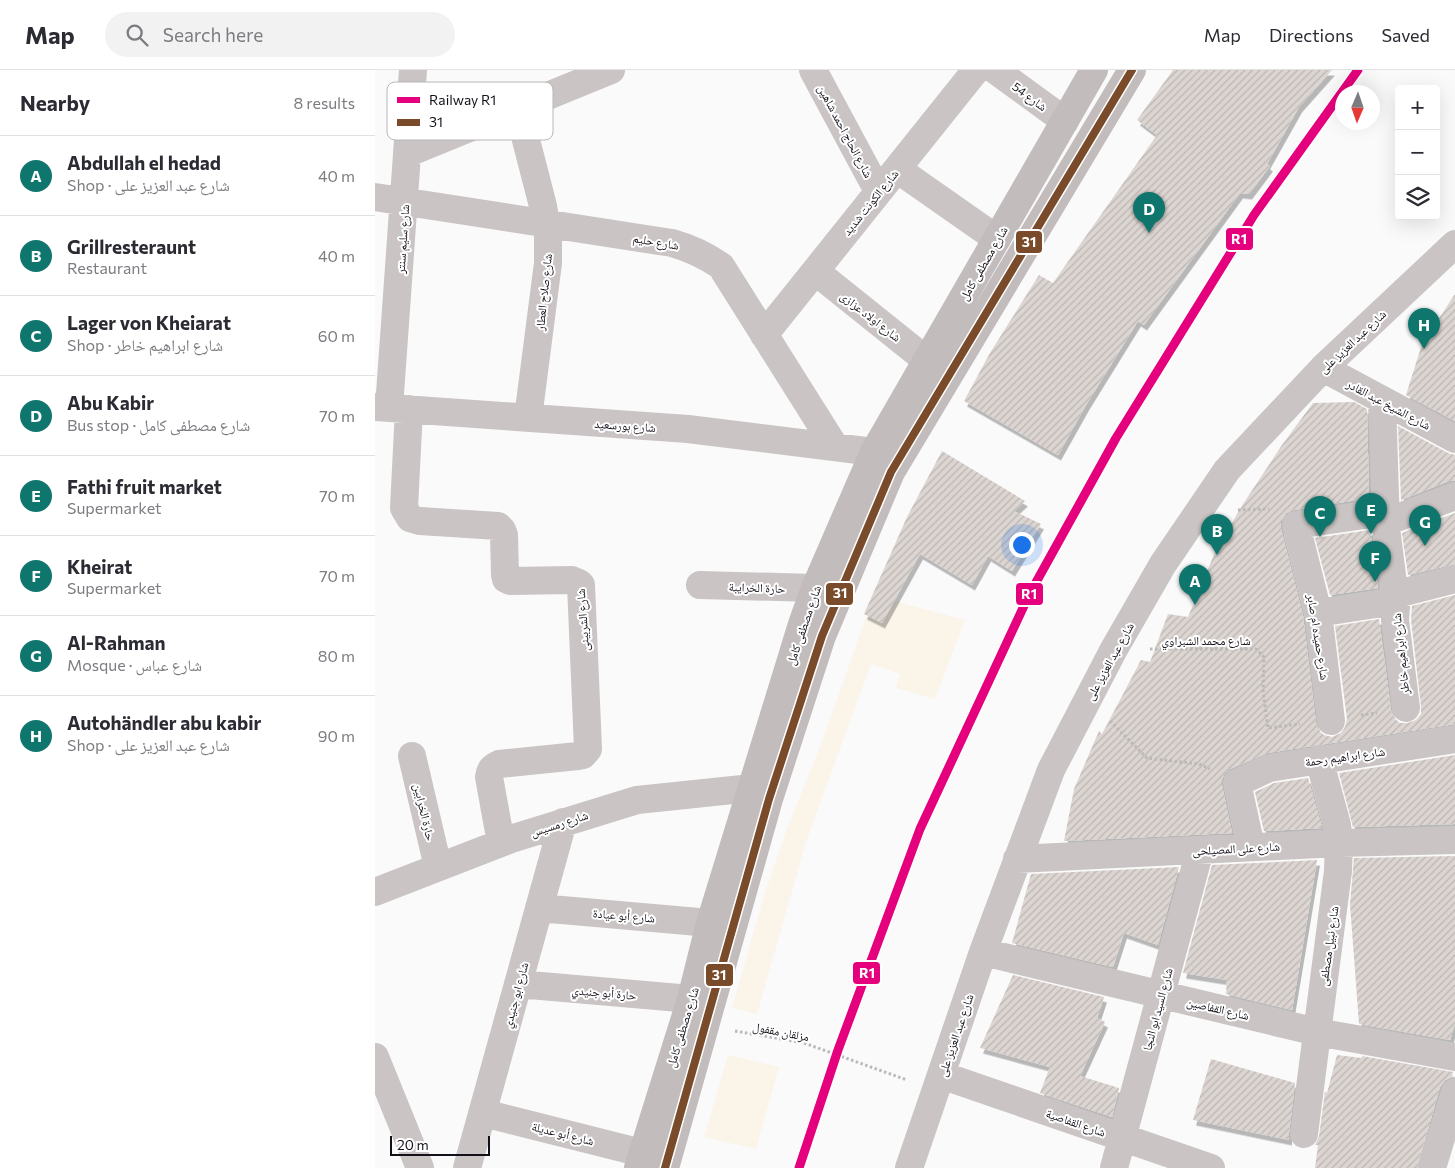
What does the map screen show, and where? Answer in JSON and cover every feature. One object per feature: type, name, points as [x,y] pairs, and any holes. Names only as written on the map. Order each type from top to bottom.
[{"type":"main road","name":"شارع مصطفى كامل","points":[[648,1163],[710,923],[802,624],[815,588],[874,452],[1094,70]]},
{"type":"main road","name":"شارع مصطفى كامل","points":[[648,1163],[705,1026],[769,800],[822,636],[891,472],[1132,70]]},
{"type":"street","points":[[553,94],[611,70]]},
{"type":"street","name":"شارع الحاج احمد شاهين","points":[[813,70],[879,191]]},
{"type":"street","name":"شارع الكونت شديد","points":[[764,335],[976,70]]},
{"type":"street","name":"شارع 54","points":[[995,70],[1065,122]]},
{"type":"street","name":"شارع سليم سنتر","points":[[391,408],[409,140]]},
{"type":"street","points":[[408,153],[440,140]]},
{"type":"street","name":"شارع صلاح العطار","points":[[526,140],[547,224],[548,263],[528,418]]},
{"type":"street","points":[[897,169],[997,239]]},
{"type":"street","name":"شارع حليم","points":[[375,197],[672,243],[706,256],[721,266],[835,447]]},
{"type":"street","name":"شارع عبد العزيز على","points":[[909,1168],[983,952],[1051,770],[1114,649],[1163,564],[1227,470],[1323,368],[1455,244]]},
{"type":"street","name":"شارع اولاد عزازى","points":[[815,271],[926,360]]},
{"type":"street","name":"شارع الشيخ عبد القادر","points":[[1323,368],[1455,439]]},
{"type":"street","name":"شارع ابراهيم خاطر","points":[[1382,400],[1386,517],[1396,598],[1395,620],[1406,708]]},
{"type":"street","name":"شارع بورسعيد","points":[[391,408],[688,429],[874,452]]},
{"type":"street","name":"شارع الشربينى","points":[[391,408],[404,508],[410,518],[420,521],[498,526],[502,530],[503,535],[506,579],[510,581],[572,580],[579,582],[581,585],[588,749],[583,755],[579,756],[493,766],[489,778],[501,843]]},
{"type":"street","points":[[1296,525],[1386,517],[1455,496]]},
{"type":"street","name":"شارع حميده ام صابر","points":[[1296,525],[1317,613],[1331,721]]},
{"type":"street","points":[[1317,613],[1396,598],[1455,579]]},
{"type":"street","name":"حارة الخرايبة","points":[[700,585],[815,588]]},
{"type":"street","name":"شارع ابراهيم رحمة","points":[[1237,783],[1269,768],[1455,739]]},
{"type":"street","name":"حارة الخرابين","points":[[412,756],[438,868]]},
{"type":"street","name":"شارع نبيل مصطفى","points":[[1304,1134],[1338,870],[1339,843],[1333,809],[1319,759]]},
{"type":"street","points":[[1237,783],[1251,848]]},
{"type":"street","name":"شارع رمسيس","points":[[375,892],[501,843],[637,800],[752,788]]},
{"type":"street","name":"شارع ابو جنيدي","points":[[467,1168],[563,822]]},
{"type":"street","name":"شارع على المصيلحى","points":[[1017,859],[1339,843],[1455,840]]},
{"type":"street","name":"شارع السيد ابو النجا","points":[[1114,1168],[1200,850]]},
{"type":"street","name":"شارع أبو عيادة","points":[[539,908],[710,923]]},
{"type":"street","name":"شارع القفاصين","points":[[983,952],[1317,1032],[1455,1057]]},
{"type":"street","name":"حارة أبو جنيدي","points":[[518,984],[691,999]]},
{"type":"street","points":[[375,1058],[420,1168]]},
{"type":"street","name":"شارع القفاصية","points":[[938,1082],[1122,1138],[1209,1168]]},
{"type":"street","points":[[1431,1168],[1455,1092]]},
{"type":"street","name":"شارع أبو عديلة","points":[[483,1113],[648,1163]]},
{"type":"path","points":[[1200,511],[1289,508],[1296,525]]},
{"type":"path","name":"شارع محمد الشبراوي","points":[[1114,649],[1256,649],[1264,657],[1263,691],[1268,728],[1331,721],[1406,708]]},
{"type":"path","points":[[1088,700],[1147,758],[1199,764],[1237,783]]},
{"type":"path","name":"مزلقان مقفول","points":[[705,1026],[804,1043],[938,1082]]},
{"type":"shaded area","points":[[878,584],[894,601],[965,620],[935,699],[896,688],[900,674],[871,664],[807,839],[757,1014],[732,1008],[762,902],[785,834],[820,747]]},
{"type":"shaded area","points":[[728,1055],[779,1067],[756,1149],[704,1137]]},
{"type":"building","points":[[1173,70],[1332,70],[1299,107],[1267,164],[1270,166],[1249,194],[1240,193],[1144,325],[1138,321],[1086,405],[1058,455],[964,401],[990,353],[1039,275],[1053,283],[1157,135],[1137,120]]},
{"type":"building","points":[[1455,294],[1455,421],[1406,395],[1422,344]]},
{"type":"building","points":[[1354,402],[1367,409],[1369,498],[1294,510],[1286,513],[1281,521],[1281,529],[1303,616],[1316,723],[1319,731],[1324,735],[1332,737],[1341,733],[1347,719],[1335,626],[1379,619],[1391,710],[1394,718],[1400,723],[1416,720],[1421,714],[1421,706],[1411,620],[1412,606],[1455,595],[1455,724],[1267,753],[1230,769],[1222,779],[1222,786],[1232,833],[1064,841],[1074,789],[1099,731],[1102,734],[1141,660],[1150,662],[1168,614],[1188,617],[1215,552],[1243,504],[1282,445],[1313,403]]},
{"type":"building","points":[[1398,426],[1455,455],[1455,481],[1449,481],[1401,500]]},
{"type":"building","points":[[942,451],[1025,501],[1014,511],[1041,524],[1012,571],[988,556],[972,585],[920,554],[882,623],[864,614],[907,517]]},
{"type":"building","points":[[1455,513],[1455,564],[1408,575],[1402,533]]},
{"type":"building","points":[[1370,530],[1378,588],[1330,595],[1315,538]]},
{"type":"building","points":[[1455,755],[1455,824],[1353,827],[1339,773]]},
{"type":"building","points":[[1308,778],[1322,828],[1264,831],[1255,792],[1274,783]]},
{"type":"building","points":[[1455,856],[1455,1023],[1450,1040],[1359,1024],[1350,904],[1354,858]]},
{"type":"building","points":[[1317,860],[1292,1010],[1226,994],[1227,980],[1183,973],[1212,865]]},
{"type":"building","points":[[1179,867],[1158,945],[1124,933],[1113,967],[1012,943],[1031,874]]},
{"type":"building","points":[[1013,975],[1104,997],[1097,1018],[1105,1022],[1080,1076],[1119,1088],[1112,1117],[1040,1093],[1050,1067],[980,1048]]},
{"type":"building","points":[[1337,1055],[1362,1058],[1362,1056],[1453,1072],[1452,1077],[1445,1080],[1440,1087],[1417,1168],[1315,1168],[1318,1145],[1315,1145],[1319,1136],[1325,1092],[1327,1093]]},
{"type":"building","points":[[1211,1059],[1295,1083],[1289,1140],[1193,1120]]},
{"type":"rail line","name":"R1","points":[[799,1168],[838,1050],[920,829],[1029,595],[1116,438],[1254,215],[1358,70]]},
{"type":"transit line","name":"31","points":[[665,1168],[769,799],[822,636],[891,472],[1132,70]]},
{"type":"place","name":"Abu Kabir","points":[[1149,233]]},
{"type":"place","name":"Autohändler abu kabir","points":[[1424,349]]},
{"type":"place","name":"Fathi fruit market","points":[[1371,534]]},
{"type":"place","name":"Lager von Kheiarat","points":[[1320,537]]},
{"type":"place","name":"Al-Rahman","points":[[1425,546]]},
{"type":"place","name":"Grillresteraunt","points":[[1217,555]]},
{"type":"place","name":"Kheirat","points":[[1375,582]]},
{"type":"place","name":"Abdullah el hedad","points":[[1195,605]]}]
